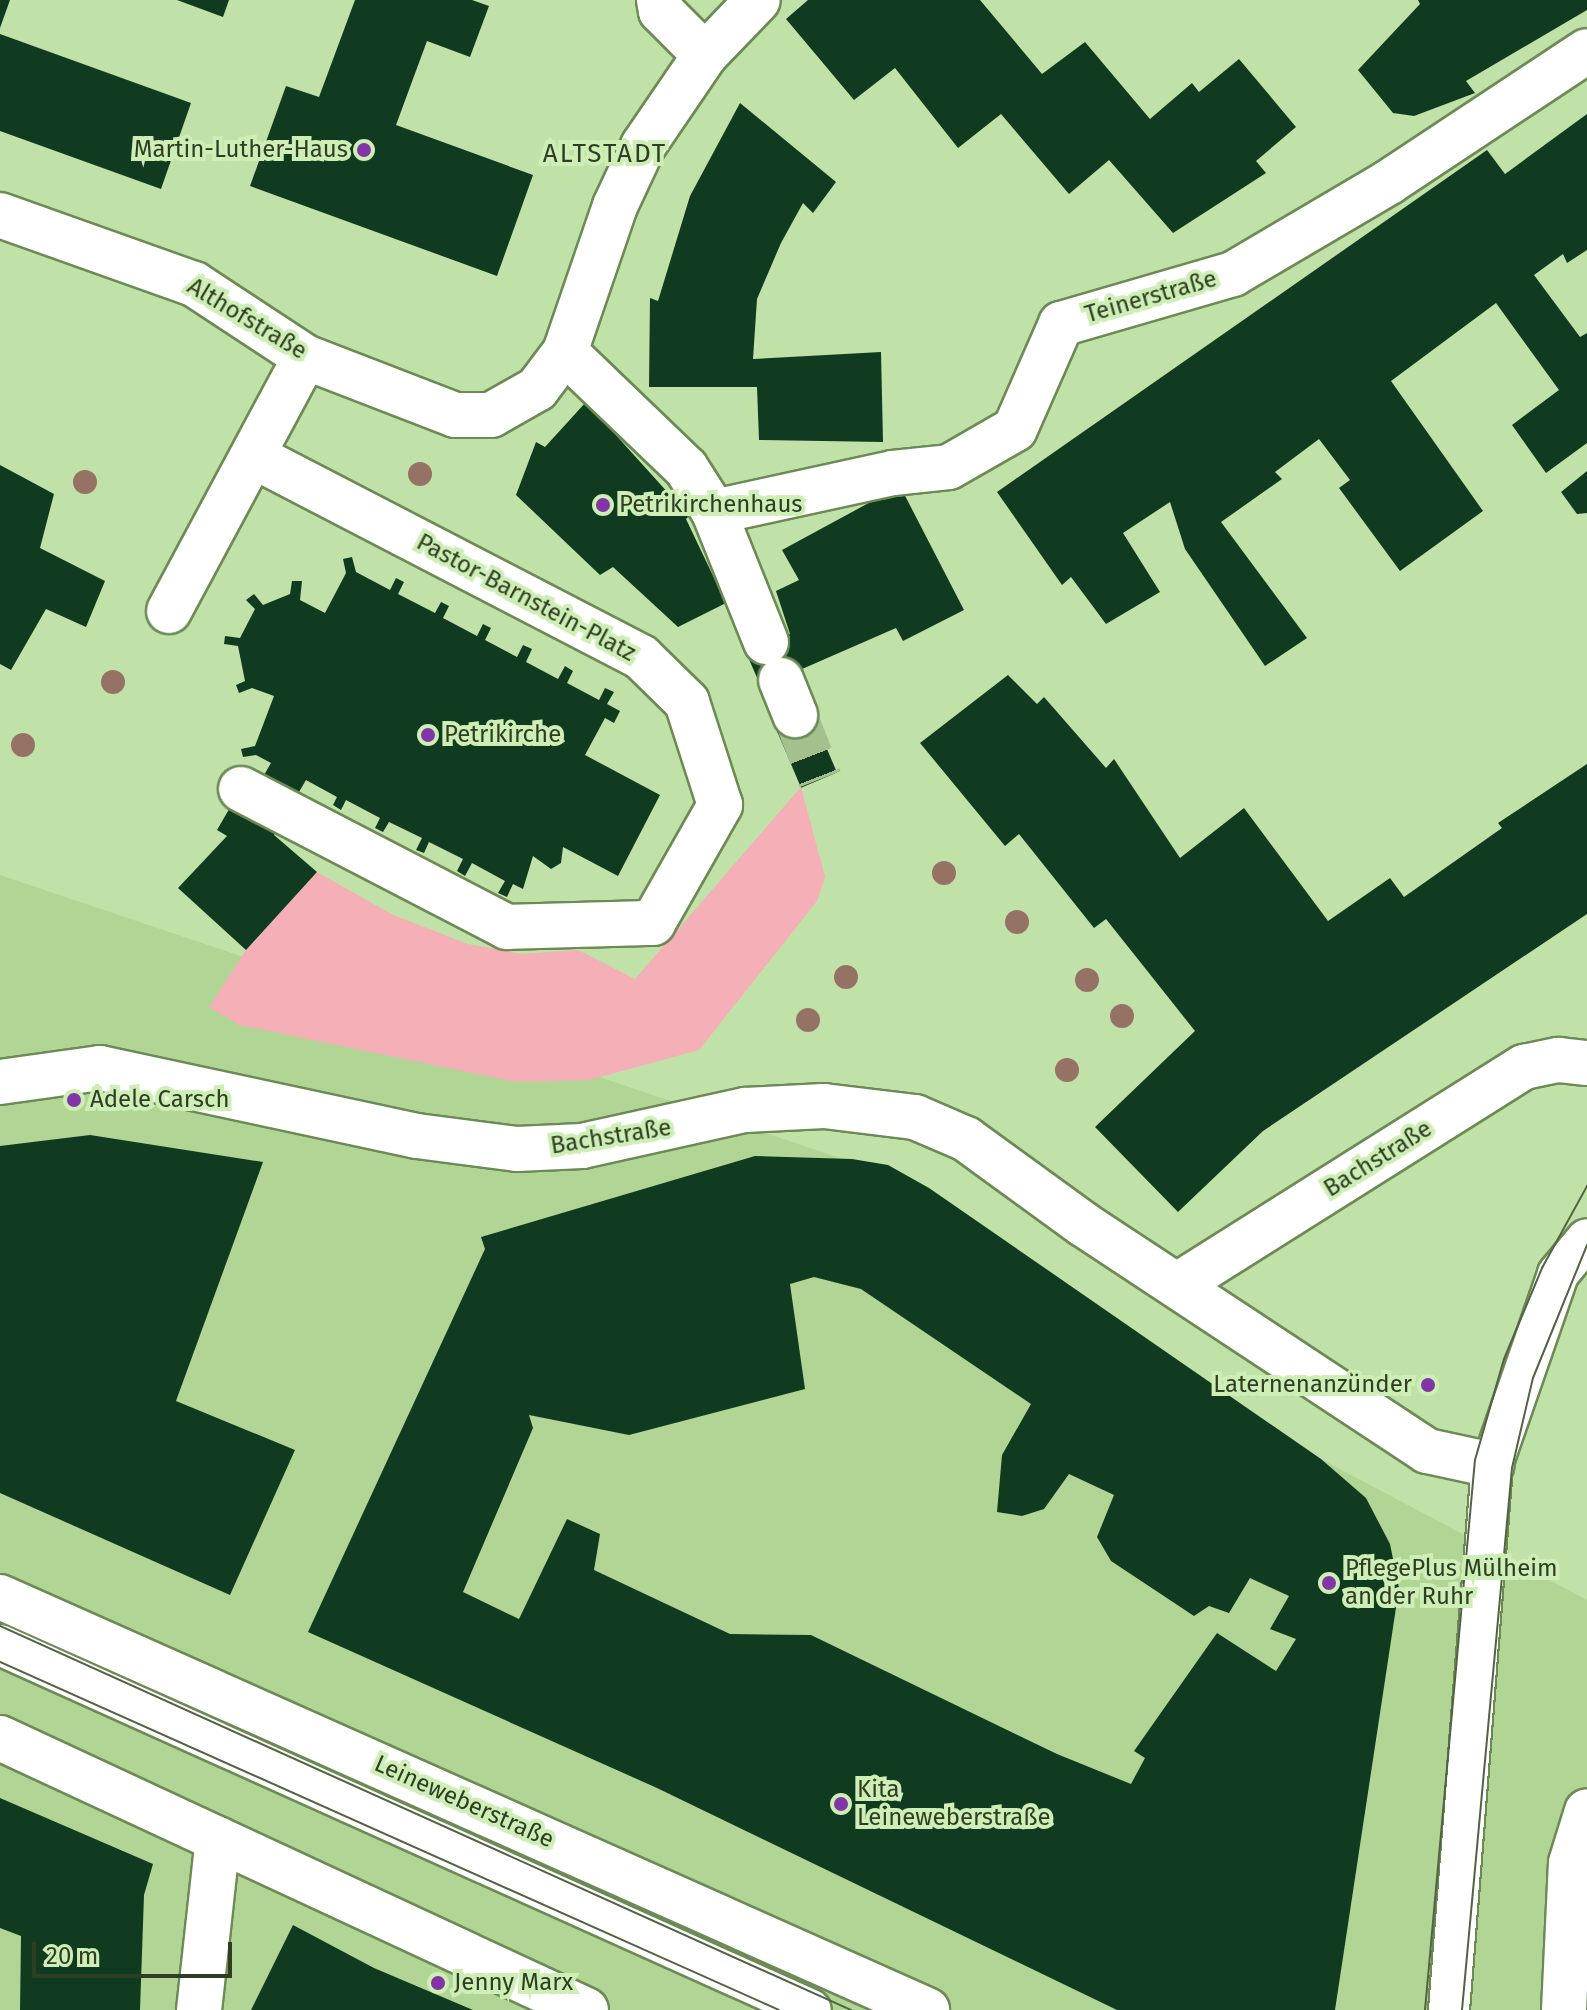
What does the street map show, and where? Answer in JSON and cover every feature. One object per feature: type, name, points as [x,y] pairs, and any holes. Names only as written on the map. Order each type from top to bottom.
[{"type":"street","points":[[659,0],[661,11],[705,55]]},
{"type":"street","name":"Althofstraße","points":[[0,215],[194,284],[305,357],[455,415],[491,415],[537,389],[565,352],[615,206],[643,146],[705,55],[758,0]]},
{"type":"street","name":"Teinerstraße","points":[[714,512],[893,473],[949,467],[1015,429],[1061,324],[1233,274],[1389,182],[1587,51]]},
{"type":"street","points":[[565,352],[686,468],[714,512],[781,679]]},
{"type":"street","points":[[169,611],[305,357]]},
{"type":"street","name":"Pastor-Barnstein-Platz","points":[[241,789],[507,927],[653,923],[720,805],[687,702],[641,657],[253,456]]},
{"type":"street","name":"Bachstraße","points":[[1179,1284],[1524,1067],[1558,1060],[1587,1063]]},
{"type":"street","name":"Bachstraße","points":[[0,1082],[100,1068],[417,1136],[517,1149],[582,1146],[745,1110],[824,1106],[915,1117],[966,1139],[1083,1224],[1179,1284],[1427,1451],[1492,1465]]},
{"type":"street","name":"Leineweberstraße","points":[[0,1597],[927,2010]]},
{"type":"street","points":[[0,1738],[586,2010]]},
{"type":"street","points":[[1564,2010],[1571,1863],[1587,1811]]},
{"type":"street","points":[[199,2010],[218,1839]]},
{"type":"street","points":[[1535,2010],[1566,1956]]},
{"type":"lane","points":[[1449,2010],[1492,1465],[1558,1274],[1587,1239]]},
{"type":"lane","points":[[0,1645],[811,2010]]},
{"type":"shaded area","points":[[801,787],[825,877],[817,901],[699,1050],[589,1080],[516,1082],[239,1025],[209,1007],[246,950],[317,872],[393,915],[468,944],[522,954],[578,950],[635,979]]},
{"type":"shaded area","points":[[0,875],[929,1188],[1321,1459],[1587,1600],[1587,2010],[0,2010]]},
{"type":"building","points":[[0,0],[10,0],[0,28]]},
{"type":"building","points":[[177,0],[229,0],[223,17]]},
{"type":"building","name":"Martin-Luther-Haus","points":[[355,0],[472,0],[489,6],[470,57],[427,41],[396,125],[533,175],[497,276],[250,186],[286,86],[319,97]]},
{"type":"building","points":[[808,0],[980,0],[1042,74],[1085,42],[1150,119],[1192,83],[1199,92],[1239,59],[1296,127],[1256,161],[1266,173],[1173,233],[1109,160],[1069,194],[1001,114],[958,148],[895,68],[854,100],[786,19]]},
{"type":"building","points":[[1418,0],[1587,0],[1587,10],[1466,81],[1475,93],[1414,116],[1393,113],[1358,70],[1420,4]]},
{"type":"building","points":[[0,34],[191,103],[161,189],[0,131]]},
{"type":"building","points":[[740,103],[836,182],[813,213],[803,203],[781,243],[757,299],[753,359],[881,352],[883,442],[759,440],[757,387],[649,387],[650,298],[658,301],[690,196]]},
{"type":"building","points":[[1587,114],[1587,250],[1567,263],[1563,254],[1534,275],[1580,337],[1587,333],[1587,443],[1546,473],[1512,425],[1559,390],[1496,303],[1391,381],[1483,511],[1400,571],[1339,488],[1350,480],[1319,439],[1275,472],[1282,479],[1221,522],[1307,638],[1265,666],[1185,549],[1170,502],[1123,533],[1160,592],[1106,624],[1071,577],[1062,585],[997,492],[1487,150],[1505,174]]},
{"type":"building","name":"Petrikirchenhaus","points":[[586,402],[689,516],[686,519],[726,603],[678,627],[613,567],[600,575],[516,495],[536,442],[545,447]]},
{"type":"building","points":[[0,465],[54,494],[40,548],[105,581],[86,627],[46,609],[11,670],[0,664]]},
{"type":"building","points":[[1587,471],[1587,513],[1577,514],[1561,492]]},
{"type":"building","points":[[900,486],[964,610],[903,641],[896,628],[761,687],[745,650],[790,634],[776,591],[799,580],[782,550]]},
{"type":"building","name":"Petrikirche","points":[[352,557],[356,572],[390,590],[396,578],[404,582],[398,594],[435,613],[441,602],[449,606],[443,618],[477,636],[483,624],[491,628],[485,640],[517,657],[523,645],[532,649],[526,662],[558,679],[565,666],[573,671],[567,683],[599,700],[605,688],[614,692],[607,704],[620,711],[614,723],[605,718],[585,755],[660,795],[618,876],[563,847],[561,863],[551,869],[533,856],[523,889],[513,884],[507,897],[498,893],[505,881],[472,863],[465,876],[457,871],[463,859],[429,842],[424,853],[416,850],[422,838],[389,822],[383,832],[375,828],[380,818],[346,800],[341,810],[333,805],[337,797],[306,780],[274,835],[317,872],[246,950],[178,888],[227,836],[217,830],[235,799],[245,808],[271,763],[256,755],[243,757],[241,749],[255,746],[274,696],[252,688],[239,693],[236,685],[245,681],[238,646],[224,644],[225,636],[240,638],[255,609],[246,600],[254,594],[263,605],[290,594],[292,581],[302,581],[300,600],[325,613],[346,573],[343,559]]},
{"type":"building","points":[[1008,675],[1037,704],[1044,697],[1106,768],[1114,759],[1180,858],[1244,808],[1328,921],[1390,878],[1404,897],[1502,828],[1498,823],[1587,764],[1587,914],[1263,1131],[1178,1212],[1095,1127],[1195,1031],[1106,919],[1094,928],[1019,834],[1005,846],[920,743]]},
{"type":"building","points":[[810,709],[837,773],[801,788],[774,724]]},
{"type":"building","points":[[90,1135],[263,1162],[176,1401],[295,1450],[230,1595],[0,1493],[0,1146]]},
{"type":"building","points":[[755,1156],[852,1159],[888,1165],[929,1188],[1321,1459],[1366,1498],[1390,1544],[1399,1588],[1335,2010],[1117,2010],[657,1788],[308,1632],[485,1249],[481,1237]],"holes":[[[814,1277],[861,1289],[1031,1404],[1002,1455],[997,1512],[1022,1516],[1044,1509],[1069,1474],[1114,1495],[1097,1537],[1111,1561],[1194,1616],[1209,1606],[1229,1613],[1250,1578],[1289,1596],[1270,1629],[1296,1639],[1276,1671],[1217,1633],[1134,1751],[1145,1758],[1131,1784],[1057,1754],[811,1635],[730,1634],[594,1570],[600,1534],[567,1519],[519,1619],[463,1592],[533,1428],[529,1415],[629,1435],[805,1389],[790,1284]]]},
{"type":"building","points":[[0,1798],[153,1864],[144,1895],[140,2010],[20,2010],[21,1936],[0,1928]]},
{"type":"building","points":[[293,1925],[374,1968],[473,2010],[251,2010]]},
{"type":"tunnel","points":[[795,715],[820,779]]},
{"type":"tram line","points":[[1425,2010],[1475,1460],[1504,1359],[1542,1268],[1587,1186]]},
{"type":"tram line","points":[[1462,2010],[1512,1468],[1533,1378],[1587,1245]]},
{"type":"tram line","points":[[0,1626],[851,2010]]},
{"type":"tram line","points":[[0,1662],[779,2010]]},
{"type":"place","name":"Martin-Luther-Haus","points":[[364,150]]},
{"type":"place","name":"Petrikirchenhaus","points":[[603,505]]},
{"type":"place","name":"Petrikirche","points":[[428,735]]},
{"type":"place","name":"Adele Carsch","points":[[74,1100]]},
{"type":"place","name":"Laternenanzünder","points":[[1428,1385]]},
{"type":"place","name":"PflegePlus Mülheim an der Ruhr","points":[[1329,1583]]},
{"type":"place","name":"Kita Leineweberstraße","points":[[841,1804]]},
{"type":"place","name":"Jenny Marx","points":[[438,1983]]},
{"type":"district","name":"ALTSTADT","points":[[605,154]]}]
